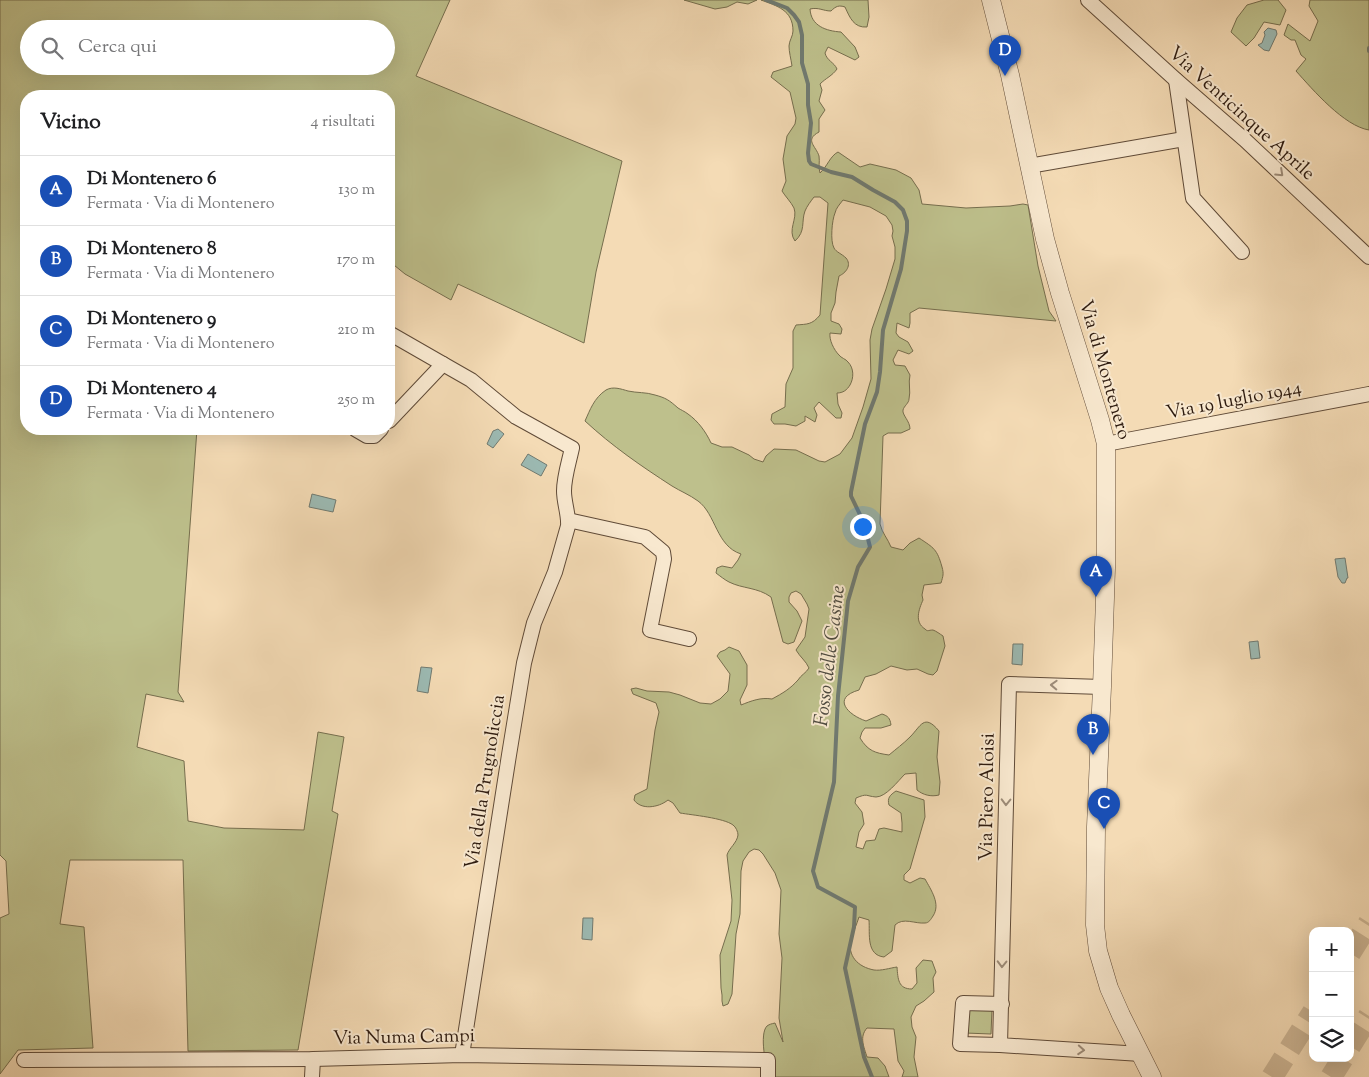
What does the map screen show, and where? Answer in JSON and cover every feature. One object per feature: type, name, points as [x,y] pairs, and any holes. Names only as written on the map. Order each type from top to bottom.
[{"type":"street","name":"Via Venticinque Aprile","points":[[1088,0],[1245,140],[1369,257]]},
{"type":"street","name":"Via di Montenero","points":[[992,1],[1045,239],[1106,444],[1106,568],[1094,912],[1100,963],[1121,1015],[1152,1077]]},
{"type":"street","points":[[1176,80],[1194,198],[1242,252]]},
{"type":"street","points":[[1029,166],[1184,139]]},
{"type":"street","name":"Via della Prugnoliccia","points":[[395,336],[471,380],[516,417],[572,448],[564,490],[568,520],[555,572],[534,623],[524,663],[462,1056]]},
{"type":"street","points":[[395,415],[443,364]]},
{"type":"street","name":"Via 19 luglio 1944","points":[[1106,444],[1369,394]]},
{"type":"street","points":[[568,520],[645,537],[663,552],[664,558],[650,630],[689,639]]},
{"type":"street","name":"Via Piero Aloisi","points":[[1000,1045],[1009,684],[1102,687]]},
{"type":"street","points":[[1002,1004],[963,1003],[960,1044],[1141,1054]]},
{"type":"street","name":"Via Numa Campi","points":[[24,1060],[312,1059],[462,1056],[768,1060],[768,1077]]},
{"type":"street","points":[[312,1059],[312,1077]]},
{"type":"green space","points":[[0,0],[450,0],[416,76],[622,161],[596,272],[584,343],[458,284],[451,300],[405,274],[395,266],[395,90],[20,90],[20,435],[197,435],[178,692],[184,702],[146,694],[137,747],[184,761],[188,821],[224,828],[304,830],[318,732],[344,737],[332,811],[338,814],[298,1050],[188,1051],[183,860],[70,860],[60,924],[84,927],[93,1048],[18,1050],[0,1074],[0,918],[9,914],[6,861],[0,855]]},
{"type":"green space","points":[[684,0],[757,0],[748,4],[737,2],[727,7],[715,9]]},
{"type":"green space","points":[[761,0],[868,0],[869,17],[867,27],[856,24],[845,7],[838,6],[831,11],[816,8],[810,9],[813,20],[816,23],[825,29],[841,32],[855,47],[859,57],[855,60],[828,47],[825,53],[837,69],[820,84],[822,90],[819,101],[825,110],[819,119],[819,132],[812,138],[812,143],[819,156],[820,173],[838,152],[860,167],[870,164],[896,170],[911,178],[919,190],[922,204],[966,208],[1028,205],[1038,266],[1049,311],[1056,321],[919,308],[910,313],[909,328],[897,323],[896,333],[908,342],[913,351],[909,354],[898,350],[893,360],[895,365],[905,366],[910,375],[909,400],[903,410],[910,429],[901,433],[888,433],[883,436],[880,524],[891,547],[903,550],[919,538],[932,547],[936,553],[943,569],[941,583],[924,585],[923,600],[918,619],[919,623],[926,630],[933,630],[943,636],[945,646],[937,671],[933,675],[917,669],[907,670],[891,666],[876,674],[865,677],[859,690],[846,697],[844,702],[848,711],[866,721],[882,714],[889,719],[891,725],[881,728],[865,728],[862,732],[860,738],[869,749],[876,752],[889,755],[926,722],[939,731],[937,757],[940,782],[939,795],[930,796],[919,792],[917,790],[916,773],[905,774],[884,794],[876,797],[866,795],[856,798],[855,803],[862,812],[864,824],[859,832],[856,847],[863,849],[866,841],[875,840],[879,829],[884,828],[902,832],[901,813],[888,803],[892,794],[896,791],[924,800],[925,817],[910,869],[904,875],[904,880],[910,883],[920,878],[925,879],[936,902],[936,907],[933,916],[928,922],[902,921],[895,925],[892,951],[884,957],[874,952],[872,948],[869,937],[869,920],[859,917],[850,945],[855,960],[868,969],[883,970],[897,967],[900,983],[907,989],[912,989],[917,983],[916,968],[923,960],[932,961],[936,972],[933,978],[934,992],[916,1006],[911,1017],[916,1037],[914,1057],[918,1077],[902,1077],[904,1071],[898,1061],[894,1029],[867,1028],[863,1038],[867,1057],[878,1058],[885,1066],[889,1077],[769,1077],[763,1043],[767,1026],[775,1023],[783,1042],[779,1018],[782,958],[779,934],[781,890],[775,873],[759,850],[754,849],[749,852],[743,861],[732,994],[728,1004],[723,1006],[720,955],[731,921],[732,900],[727,855],[737,838],[737,830],[733,825],[723,820],[680,813],[673,803],[668,800],[659,805],[645,807],[634,800],[635,795],[647,789],[659,712],[656,703],[633,694],[631,689],[669,692],[700,703],[711,704],[728,691],[730,674],[717,656],[729,647],[739,651],[747,665],[747,685],[740,700],[741,705],[760,699],[772,699],[792,686],[809,668],[796,650],[805,637],[809,609],[801,594],[796,591],[791,593],[789,602],[797,611],[802,621],[794,642],[788,644],[783,642],[771,597],[760,591],[729,582],[716,573],[717,568],[722,566],[732,568],[741,554],[726,544],[704,507],[695,499],[638,463],[595,430],[585,421],[591,408],[598,397],[611,388],[652,394],[662,397],[692,417],[711,443],[722,447],[732,447],[763,462],[766,456],[774,449],[796,450],[825,462],[840,454],[852,438],[863,407],[871,379],[870,340],[872,329],[895,259],[892,225],[886,216],[870,207],[843,200],[834,216],[832,241],[835,249],[848,261],[848,266],[846,271],[839,276],[835,303],[831,313],[831,321],[839,324],[842,329],[841,334],[830,333],[831,342],[835,350],[850,364],[853,373],[849,387],[843,392],[837,393],[838,404],[842,413],[841,418],[836,418],[819,402],[814,408],[817,415],[815,422],[805,416],[805,421],[796,426],[774,424],[771,420],[772,414],[785,407],[786,384],[793,368],[793,331],[796,325],[812,322],[820,315],[828,203],[820,197],[814,197],[805,211],[801,234],[795,241],[792,233],[795,216],[794,208],[782,191],[786,181],[783,159],[787,136],[795,124],[796,118],[790,92],[771,77],[773,72],[792,66],[789,46],[793,33],[792,24],[790,18],[783,10]]},
{"type":"green space","points":[[1264,0],[1278,0],[1286,10],[1280,25],[1264,22],[1254,38],[1246,46],[1231,32],[1237,18],[1247,5]]},
{"type":"green space","points":[[1310,0],[1369,0],[1369,130],[1349,122],[1339,115],[1296,71],[1306,59],[1301,55],[1295,40],[1291,40],[1284,35],[1288,24],[1310,41],[1318,21],[1309,6]]},
{"type":"green space","points":[[966,1009],[992,1009],[991,1034],[965,1033]]},
{"type":"water","points":[[1268,28],[1276,30],[1277,34],[1269,51],[1264,50],[1258,45],[1262,43],[1265,35],[1264,32]]},
{"type":"water","points":[[498,429],[504,434],[493,448],[487,444],[493,431]]},
{"type":"water","points":[[528,454],[547,465],[541,476],[521,465]]},
{"type":"water","points":[[312,494],[336,500],[333,512],[309,507]]},
{"type":"water","points":[[1345,558],[1348,578],[1345,583],[1342,583],[1338,577],[1335,559]]},
{"type":"water","points":[[1258,641],[1260,658],[1251,659],[1249,642]]},
{"type":"water","points":[[1013,644],[1023,644],[1022,665],[1012,664]]},
{"type":"water","points":[[421,667],[432,668],[428,693],[417,691]]},
{"type":"water","points":[[583,918],[593,918],[592,940],[582,939]]},
{"type":"waterway","name":"Fosso delle Casine","points":[[766,0],[787,8],[799,22],[802,35],[802,63],[808,84],[808,105],[811,123],[809,161],[811,164],[831,172],[852,177],[895,202],[903,210],[907,221],[901,269],[883,330],[877,392],[865,424],[851,492],[851,496],[864,523],[870,547],[858,567],[848,601],[838,696],[834,782],[813,871],[818,887],[855,907],[854,927],[845,968],[864,1057],[872,1077]]},
{"type":"tunnel","points":[[1354,947],[1369,923]]},
{"type":"tunnel","points":[[1354,1040],[1369,1016]]},
{"type":"tunnel","points":[[1272,1077],[1310,1017]]},
{"type":"tunnel","points":[[1331,1077],[1340,1062]]},
{"type":"place","name":"Di Montenero 4","points":[[1005,76]]},
{"type":"place","name":"Di Montenero 6","points":[[1096,597]]},
{"type":"place","name":"Di Montenero 8","points":[[1093,755]]},
{"type":"place","name":"Di Montenero 9","points":[[1104,829]]}]
